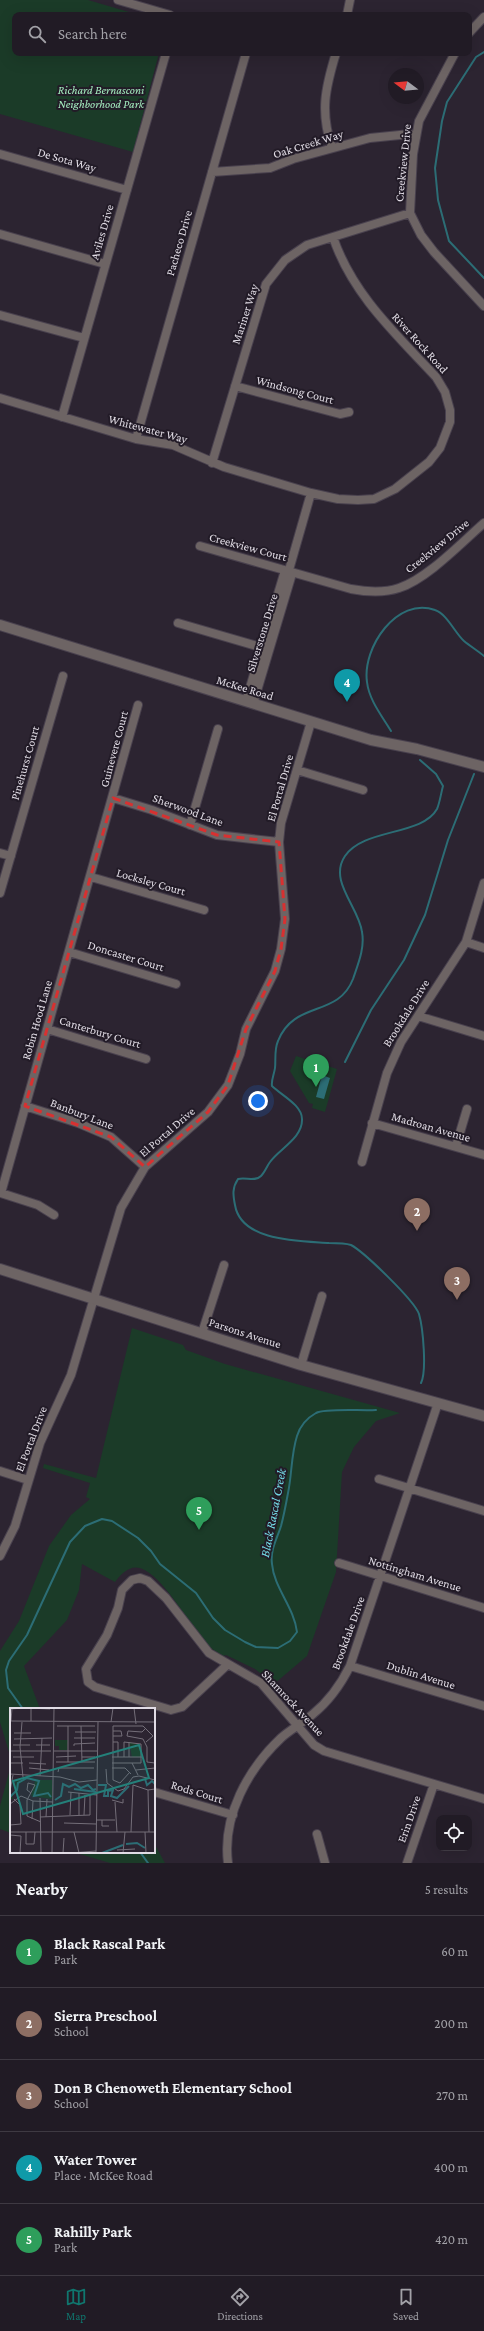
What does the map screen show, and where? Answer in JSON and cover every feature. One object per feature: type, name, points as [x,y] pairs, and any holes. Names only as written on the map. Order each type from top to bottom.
[{"type":"street","points":[[118,0],[160,12]]},
{"type":"street","points":[[348,12],[350,0]]},
{"type":"street","points":[[472,30],[484,17]]},
{"type":"street","name":"Aviles Drive","points":[[62,417],[165,56]]},
{"type":"street","name":"Pacheco Drive","points":[[136,440],[245,56]]},
{"type":"street","points":[[332,148],[325,128],[324,107],[326,85],[335,56]]},
{"type":"street","name":"Creekview Drive","points":[[453,56],[419,120],[414,147],[410,214],[421,235],[434,252],[484,306]]},
{"type":"street","name":"Oak Creek Way","points":[[212,172],[270,168],[293,159],[370,138],[410,134]]},
{"type":"street","name":"De Sota Way","points":[[0,154],[127,190]]},
{"type":"street","name":"Mariner Way","points":[[212,463],[266,284],[291,256],[307,245],[410,214]]},
{"type":"street","points":[[0,234],[105,264]]},
{"type":"street","name":"River Rock Road","points":[[311,493],[338,499],[358,500],[374,499],[395,489],[429,462],[440,448],[450,422],[450,410],[444,392],[436,377],[358,290],[338,253],[333,237]]},
{"type":"street","points":[[0,315],[84,338]]},
{"type":"street","name":"Windsong Court","points":[[235,386],[340,414],[349,412]]},
{"type":"street","name":"Whitewater Way","points":[[0,398],[136,440],[173,445],[212,463],[311,493]]},
{"type":"street","name":"Silverstone Drive","points":[[249,703],[266,648],[284,574],[289,570],[311,493]]},
{"type":"street","name":"Creekview Drive","points":[[289,570],[351,589],[372,592],[399,588],[418,580],[484,523]]},
{"type":"street","name":"Creekview Court","points":[[200,546],[289,570]]},
{"type":"street","points":[[178,623],[266,648]]},
{"type":"street","name":"McKee Road","points":[[0,626],[376,741],[424,750],[484,767]]},
{"type":"street","name":"Pinehurst Court","points":[[0,893],[63,676]]},
{"type":"street","name":"Guinevere Court","points":[[113,798],[138,705]]},
{"type":"street","name":"El Portal Drive","points":[[0,1556],[15,1526],[28,1480],[48,1423],[72,1375],[121,1208],[145,1166],[208,1112],[228,1085],[240,1054],[246,1030],[275,971],[281,949],[285,920],[279,842],[284,812],[311,722]]},
{"type":"street","points":[[190,825],[218,729]]},
{"type":"street","points":[[297,770],[363,790]]},
{"type":"street","name":"Sherwood Lane","points":[[113,798],[152,810],[217,835],[279,842]]},
{"type":"street","name":"Robin Hood Lane","points":[[54,1215],[38,1205],[1,1193],[113,798]]},
{"type":"street","points":[[0,853],[10,856]]},
{"type":"street","name":"Locksley Court","points":[[91,877],[204,910]]},
{"type":"street","name":"Brookdale Drive","points":[[362,1162],[387,1073],[401,1042],[466,942],[484,883]]},
{"type":"street","points":[[466,942],[484,948]]},
{"type":"street","name":"Doncaster Court","points":[[69,952],[176,984]]},
{"type":"street","points":[[418,1016],[484,1036]]},
{"type":"street","name":"Canterbury Court","points":[[47,1029],[146,1059]]},
{"type":"street","name":"Banbury Lane","points":[[25,1106],[78,1123],[111,1137],[145,1166]]},
{"type":"street","points":[[456,1146],[467,1109]]},
{"type":"street","name":"Madroan Avenue","points":[[372,1123],[484,1155]]},
{"type":"street","points":[[202,1333],[224,1265]]},
{"type":"street","name":"Parsons Avenue","points":[[0,1269],[94,1297],[301,1365],[484,1416]]},
{"type":"street","points":[[301,1365],[322,1296]]},
{"type":"street","name":"Brookdale Drive","points":[[228,1863],[227,1840],[232,1815],[245,1785],[259,1763],[282,1738],[313,1715],[329,1698],[344,1678],[350,1666],[438,1403]]},
{"type":"street","points":[[0,1471],[28,1480]]},
{"type":"street","points":[[379,1479],[484,1512]]},
{"type":"street","name":"Nottingham Avenue","points":[[339,1564],[484,1608]]},
{"type":"street","name":"Shamrock Avenue","points":[[227,1665],[182,1707],[171,1710],[95,1687],[88,1682],[86,1669],[107,1635],[118,1608],[122,1590],[132,1580],[140,1578],[148,1581],[176,1609],[201,1645],[227,1665],[245,1672],[261,1683],[308,1740],[324,1751],[484,1799]]},
{"type":"street","name":"Dublin Avenue","points":[[350,1666],[484,1706]]},
{"type":"street","name":"Erin Drive","points":[[407,1863],[434,1784]]},
{"type":"street","name":"Rods Court","points":[[155,1792],[232,1815]]},
{"type":"street","points":[[317,1834],[325,1863]]},
{"type":"highlighted area","points":[[113,798],[217,835],[279,842],[285,919],[281,949],[275,971],[246,1029],[228,1085],[208,1112],[145,1167],[111,1137],[25,1106]]},
{"type":"green space","name":"Richard Bernasconi Neighborhood Park","points":[[0,0],[88,0],[129,12],[12,12],[12,56],[158,56],[133,152],[0,114]]},
{"type":"green space","points":[[296,1056],[337,1069],[325,1112],[312,1108],[313,1104],[309,1103],[290,1071]]},
{"type":"green space","points":[[132,1328],[183,1345],[186,1350],[225,1364],[400,1413],[376,1421],[354,1447],[342,1472],[336,1572],[307,1656],[274,1684],[255,1669],[226,1655],[223,1656],[212,1649],[203,1640],[159,1581],[149,1573],[140,1568],[132,1568],[122,1574],[115,1582],[82,1564],[79,1590],[67,1620],[24,1666],[40,1708],[10,1708],[10,1756],[0,1722],[0,1651],[19,1621],[49,1546],[71,1515],[90,1499],[86,1497],[90,1483],[43,1468],[44,1464],[96,1478]]},
{"type":"green space","points":[[10,1769],[10,1833],[0,1829],[0,1806]]},
{"type":"green space","points":[[155,1845],[165,1863],[110,1863],[76,1853],[155,1853]]},
{"type":"water","points":[[322,1075],[330,1078],[324,1099],[316,1097]]},
{"type":"waterway","name":"Black Rascal Creek","points":[[484,52],[476,57],[447,102],[442,121],[435,168],[438,200],[449,241],[484,278]]},
{"type":"waterway","name":"Black Rascal Creek","points":[[391,731],[376,708],[370,695],[367,682],[367,669],[370,654],[376,641],[385,628],[395,618],[408,611],[421,608],[435,610],[447,619],[464,641],[484,656]]},
{"type":"waterway","name":"Black Rascal Creek","points":[[420,760],[436,774],[443,786],[437,809],[430,818],[419,824],[379,836],[354,847],[345,856],[341,865],[340,875],[342,884],[360,923],[363,938],[363,944],[353,979],[346,991],[337,999],[294,1020],[285,1028],[277,1044],[272,1086],[299,1109],[302,1119],[299,1132],[295,1138],[274,1157],[259,1178],[238,1179],[233,1195],[240,1217],[248,1226],[260,1233],[289,1240],[351,1245],[388,1277],[408,1298],[419,1314],[422,1329],[424,1360],[423,1377],[421,1383]]},
{"type":"waterway","points":[[345,1062],[371,1010],[404,960],[425,915],[448,840],[474,774]]},
{"type":"waterway","name":"Black Rascal Creek","points":[[22,1708],[8,1688],[6,1670],[9,1661],[27,1635],[70,1542],[85,1526],[102,1519],[112,1521],[138,1538],[151,1551],[160,1564],[196,1593],[213,1618],[225,1630],[256,1647],[278,1648],[290,1641],[297,1632],[292,1614],[276,1581],[272,1559],[273,1549],[285,1510],[298,1432],[310,1417],[321,1411],[376,1410]]},
{"type":"waterway","name":"Black Rascal Creek","points":[[141,1853],[148,1863]]},
{"type":"place","name":"Water Tower","points":[[347,702]]},
{"type":"place","name":"Black Rascal Park","points":[[316,1087]]},
{"type":"place","name":"Sierra Preschool","points":[[417,1231]]},
{"type":"place","name":"Don B Chenoweth Elementary School","points":[[457,1300]]},
{"type":"place","name":"Rahilly Park","points":[[199,1530]]}]
